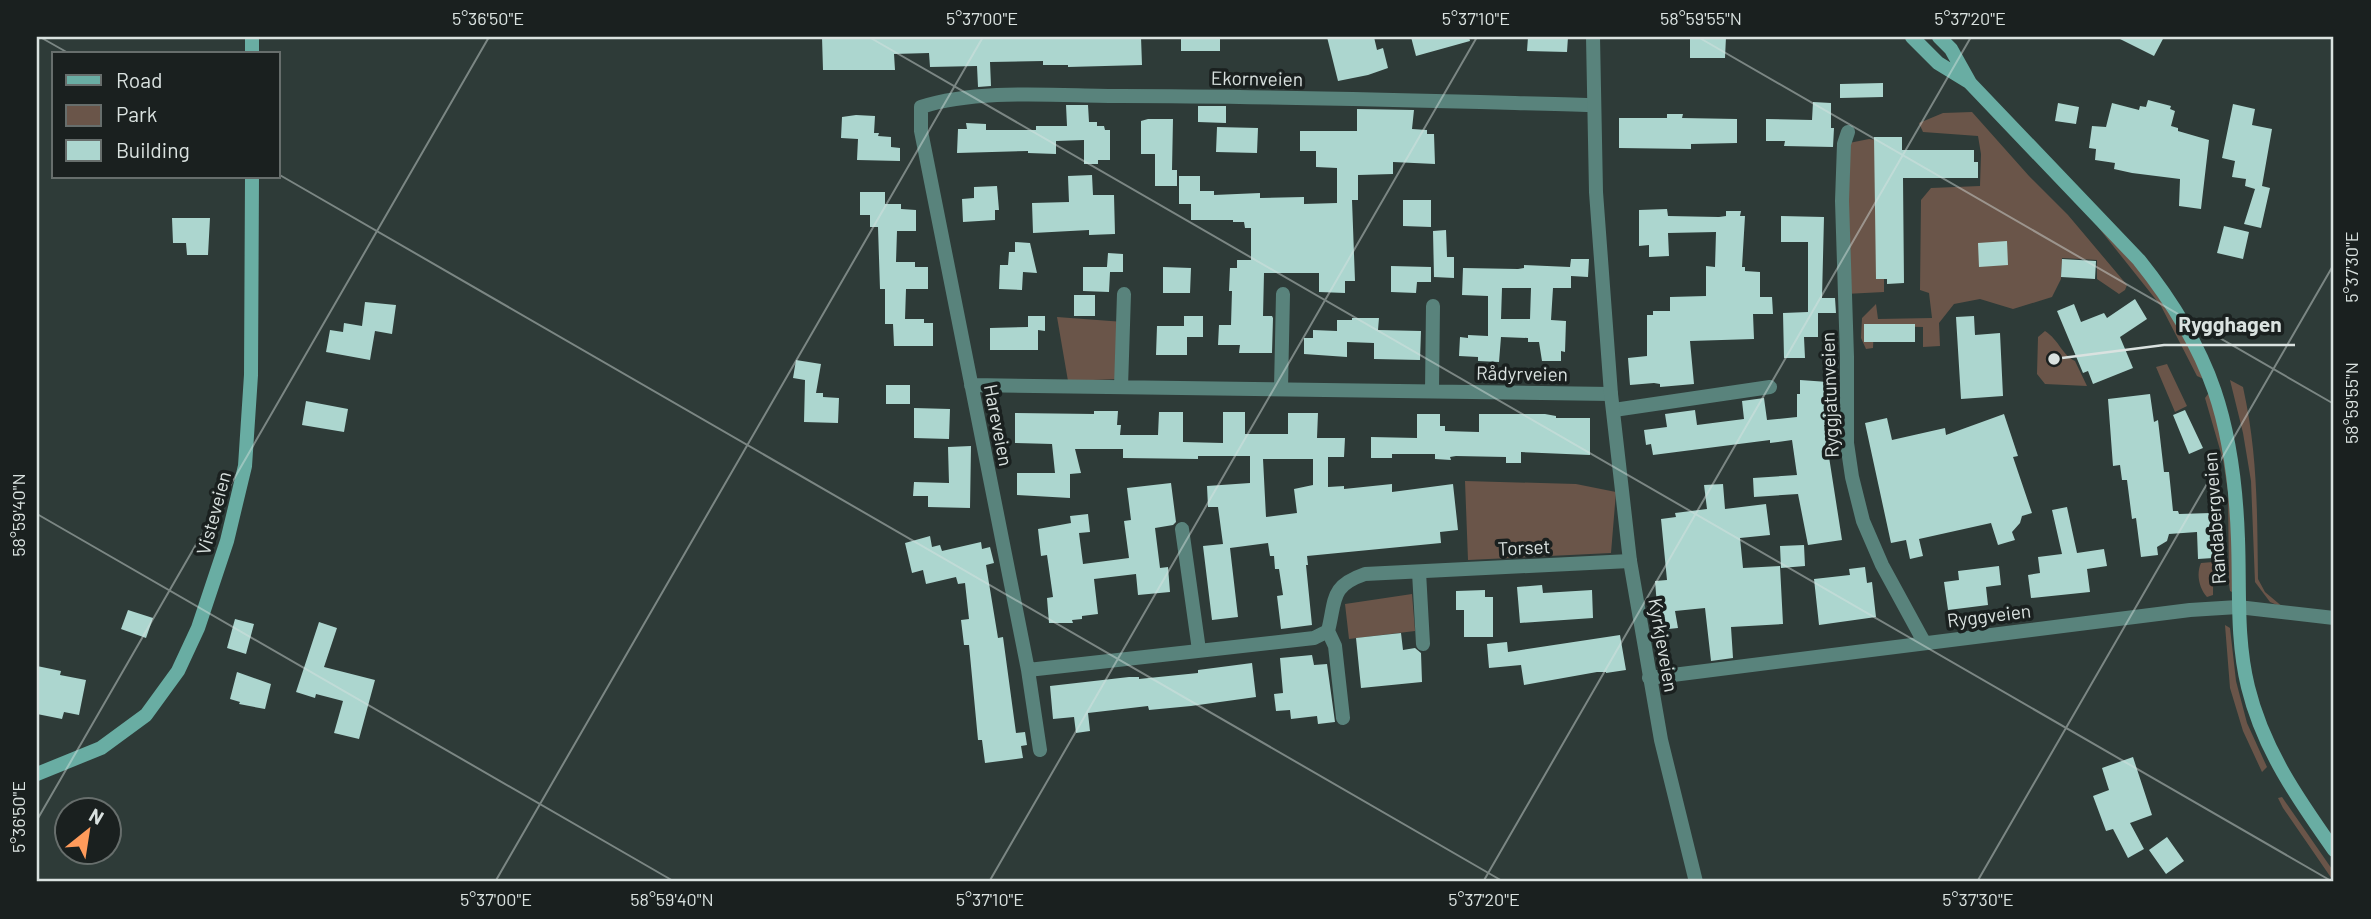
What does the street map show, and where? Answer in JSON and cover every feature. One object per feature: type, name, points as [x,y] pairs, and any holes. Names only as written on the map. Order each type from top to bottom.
[{"type":"main road","name":"Randabergveien","points":[[1912,37],[1938,63],[1970,83]]},
{"type":"main road","name":"Randabergveien","points":[[1940,37],[1951,49],[1970,83],[2139,261],[2168,299],[2206,365],[2227,432],[2234,474],[2238,607],[2242,656],[2249,688],[2269,749],[2300,802],[2334,850]]},
{"type":"main road","name":"Visteveien","points":[[37,774],[101,748],[146,715],[178,671],[198,628],[227,541],[245,466],[251,375],[252,178]]},
{"type":"street","name":"Kyrkjeveien","points":[[1593,37],[1596,192],[1611,394],[1630,561],[1661,740],[1696,882]]},
{"type":"street","name":"Ekornveien","points":[[921,107],[942,100],[992,96],[1234,96],[1593,105]]},
{"type":"street","name":"Hareveien","points":[[921,107],[921,131],[1027,670],[1040,750]]},
{"type":"street","name":"Ryggjatunveien","points":[[1848,132],[1844,144],[1842,201],[1848,454],[1863,521],[1882,565],[1924,642]]},
{"type":"street","points":[[1121,387],[1124,294]]},
{"type":"street","points":[[1281,388],[1283,294]]},
{"type":"street","points":[[1432,390],[1433,306]]},
{"type":"street","name":"Rådyrveien","points":[[971,385],[1611,394]]},
{"type":"street","points":[[1614,410],[1770,387]]},
{"type":"street","points":[[1182,529],[1199,650]]},
{"type":"street","name":"Torset","points":[[1343,718],[1335,646],[1328,631],[1338,591],[1346,581],[1365,574],[1630,561]]},
{"type":"street","points":[[1419,572],[1423,644]]},
{"type":"street","name":"Ryggveien","points":[[1649,678],[2190,610],[2238,607],[2334,618]]},
{"type":"street","points":[[1027,670],[1314,638],[1328,631]]},
{"type":"green space","points":[[1972,112],[2068,215],[2127,285],[2125,290],[2119,294],[2097,279],[2097,260],[2062,258],[2061,279],[2052,297],[2013,309],[1980,299],[1954,304],[1939,323],[1940,346],[1923,347],[1923,327],[1874,326],[1873,348],[1866,349],[1861,338],[1862,318],[1876,304],[1878,319],[1932,318],[1929,293],[1920,290],[1921,200],[1931,188],[1980,186],[1981,154],[1978,136],[1923,132],[1919,123],[1943,113]]},
{"type":"green space","points":[[1869,139],[1884,141],[1884,292],[1845,294],[1844,144]]},
{"type":"green space","points":[[2098,223],[2157,286],[2208,381],[2197,376],[2161,306],[2098,227]]},
{"type":"green space","points":[[1057,317],[1124,322],[1119,379],[1068,381]]},
{"type":"green space","points":[[2045,331],[2075,361],[2087,386],[2045,384],[2037,374],[2038,337]]},
{"type":"green space","points":[[2167,364],[2187,406],[2175,412],[2156,367]]},
{"type":"green space","points":[[2230,380],[2243,387],[2252,436],[2258,579],[2265,592],[2284,608],[2270,602],[2255,582],[2251,481]]},
{"type":"green space","points":[[2211,390],[2232,473],[2234,593],[2230,591],[2229,584],[2228,492],[2223,460],[2205,398]]},
{"type":"green space","points":[[1465,481],[1576,484],[1616,492],[1611,553],[1468,560]]},
{"type":"green space","points":[[2213,562],[2213,595],[2207,597],[2200,585],[2199,572],[2201,563]]},
{"type":"green space","points":[[1412,594],[1415,631],[1349,639],[1345,604]]},
{"type":"green space","points":[[2225,625],[2230,628],[2236,681],[2247,723],[2267,767],[2262,772],[2243,731],[2230,688]]},
{"type":"green space","points":[[2282,797],[2334,872],[2334,882],[2283,808],[2278,798]]},
{"type":"building","points":[[822,37],[1141,37],[1142,65],[1068,67],[1043,65],[1043,61],[990,62],[991,86],[978,87],[977,66],[930,67],[929,53],[894,54],[895,70],[823,70]]},
{"type":"building","points":[[1181,37],[1220,37],[1220,51],[1181,51]]},
{"type":"building","points":[[1327,37],[1374,37],[1377,50],[1383,48],[1388,68],[1338,81]]},
{"type":"building","points":[[1411,37],[1469,37],[1470,41],[1416,56]]},
{"type":"building","points":[[1528,37],[1568,37],[1567,52],[1527,51]]},
{"type":"building","points":[[1690,37],[1726,37],[1725,58],[1690,58]]},
{"type":"building","points":[[2116,37],[2164,37],[2154,56]]},
{"type":"building","points":[[1883,83],[1883,97],[1840,98],[1840,84]]},
{"type":"building","points":[[2148,100],[2171,106],[2170,109],[2175,111],[2171,126],[2178,128],[2178,131],[2209,140],[2201,209],[2179,206],[2180,179],[2114,169],[2115,163],[2095,160],[2096,149],[2089,148],[2092,126],[2106,127],[2112,103],[2139,110],[2140,106],[2146,107]]},
{"type":"building","points":[[1813,102],[1831,103],[1833,147],[1784,146],[1785,141],[1766,141],[1766,119],[1812,120]]},
{"type":"building","points":[[2058,103],[2079,107],[2076,124],[2055,121]]},
{"type":"building","points":[[2233,104],[2255,109],[2252,125],[2272,129],[2262,186],[2270,188],[2261,228],[2244,224],[2255,189],[2245,186],[2246,179],[2232,177],[2235,161],[2222,158]]},
{"type":"building","points":[[1066,105],[1088,105],[1089,122],[1097,122],[1097,126],[1110,130],[1110,160],[1098,160],[1098,164],[1084,164],[1084,140],[1056,141],[1056,154],[1028,151],[957,153],[958,129],[967,129],[966,123],[986,124],[986,130],[1036,130],[1036,126],[1067,126]]},
{"type":"building","points":[[1198,106],[1226,106],[1226,123],[1198,122]]},
{"type":"building","points":[[1357,109],[1414,110],[1412,129],[1427,130],[1427,134],[1434,134],[1435,164],[1393,162],[1393,174],[1358,175],[1358,200],[1352,200],[1355,281],[1345,281],[1345,293],[1319,292],[1319,273],[1264,273],[1263,316],[1273,318],[1272,353],[1239,353],[1240,345],[1218,345],[1219,325],[1231,325],[1230,268],[1237,268],[1237,260],[1251,260],[1251,228],[1245,228],[1244,222],[1233,220],[1191,220],[1191,204],[1179,204],[1179,176],[1200,176],[1200,191],[1214,191],[1214,195],[1260,193],[1260,198],[1304,197],[1304,204],[1337,203],[1337,168],[1316,167],[1316,151],[1300,151],[1300,131],[1357,131]]},
{"type":"building","points":[[1667,114],[1683,114],[1682,118],[1737,119],[1737,143],[1691,144],[1691,149],[1619,148],[1619,118],[1667,118]]},
{"type":"building","points":[[875,116],[874,133],[891,137],[891,147],[900,148],[900,161],[857,160],[858,139],[841,138],[842,117]]},
{"type":"building","points":[[1173,119],[1172,170],[1177,170],[1177,186],[1155,186],[1155,154],[1141,154],[1141,121]]},
{"type":"building","points":[[1217,127],[1258,128],[1257,153],[1216,152]]},
{"type":"building","points":[[1874,137],[1902,137],[1902,150],[1974,150],[1974,162],[1978,162],[1978,178],[1903,178],[1904,283],[1887,284],[1887,279],[1876,279]]},
{"type":"building","points":[[1092,175],[1093,195],[1114,195],[1115,234],[1089,235],[1089,230],[1033,233],[1032,203],[1069,202],[1068,176]]},
{"type":"building","points":[[997,186],[999,210],[995,210],[995,220],[963,222],[962,199],[974,198],[974,187]]},
{"type":"building","points":[[860,192],[885,192],[885,204],[901,204],[901,209],[916,210],[916,231],[897,231],[896,262],[915,262],[915,267],[928,267],[928,289],[906,289],[905,319],[924,319],[924,323],[933,323],[933,346],[894,346],[893,324],[885,324],[885,289],[880,289],[878,227],[870,227],[870,215],[860,215]]},
{"type":"building","points":[[1403,200],[1431,200],[1431,227],[1403,226]]},
{"type":"building","points":[[1667,209],[1668,216],[1719,217],[1726,216],[1726,211],[1741,211],[1740,216],[1745,216],[1742,267],[1745,267],[1745,271],[1760,272],[1760,297],[1772,297],[1773,314],[1753,314],[1754,339],[1690,341],[1694,384],[1660,387],[1660,384],[1654,383],[1630,385],[1628,358],[1647,356],[1647,315],[1653,315],[1653,311],[1670,311],[1670,297],[1706,296],[1706,266],[1715,267],[1716,232],[1668,233],[1669,256],[1649,257],[1649,245],[1639,246],[1639,210]]},
{"type":"building","points":[[1781,216],[1824,217],[1822,298],[1835,298],[1836,313],[1818,313],[1818,337],[1804,337],[1805,358],[1784,358],[1783,313],[1808,312],[1808,242],[1781,242]]},
{"type":"building","points":[[172,218],[210,218],[208,255],[187,255],[186,243],[173,243]]},
{"type":"building","points":[[2224,226],[2249,232],[2243,259],[2217,253]]},
{"type":"building","points":[[1446,230],[1447,257],[1454,257],[1454,278],[1434,277],[1433,231]]},
{"type":"building","points":[[2007,241],[2008,265],[1979,267],[1978,243]]},
{"type":"building","points":[[1015,242],[1030,243],[1037,273],[1023,272],[1022,290],[999,289],[1000,265],[1008,265],[1009,252],[1015,252]]},
{"type":"building","points":[[1108,253],[1123,254],[1123,272],[1110,272],[1109,292],[1083,291],[1083,267],[1107,267]]},
{"type":"building","points":[[1571,259],[1589,259],[1588,277],[1571,276],[1571,288],[1553,288],[1551,320],[1566,321],[1565,352],[1561,351],[1561,361],[1542,361],[1539,342],[1528,342],[1528,338],[1501,337],[1499,362],[1478,361],[1478,357],[1459,356],[1460,337],[1488,336],[1488,296],[1462,295],[1463,268],[1518,269],[1524,268],[1524,265],[1570,267]],"holes":[[[1502,288],[1531,288],[1530,319],[1501,319]]]},
{"type":"building","points":[[2062,259],[2096,261],[2095,279],[2061,277]]},
{"type":"building","points":[[1391,266],[1431,267],[1431,282],[1417,282],[1416,293],[1391,292]]},
{"type":"building","points":[[1163,267],[1191,268],[1190,293],[1163,293]]},
{"type":"building","points":[[1074,295],[1095,295],[1095,316],[1074,316]]},
{"type":"building","points":[[2135,299],[2147,319],[2120,337],[2133,368],[2093,384],[2088,371],[2083,373],[2057,311],[2074,304],[2081,322],[2104,313],[2107,318]]},
{"type":"building","points":[[365,302],[396,305],[392,334],[375,331],[370,360],[326,352],[330,330],[343,332],[344,323],[362,326]]},
{"type":"building","points":[[1028,316],[1045,316],[1045,331],[1038,330],[1038,350],[990,350],[990,328],[1028,327]]},
{"type":"building","points":[[1184,316],[1203,316],[1203,337],[1187,337],[1187,355],[1156,355],[1157,326],[1184,326]]},
{"type":"building","points":[[1974,316],[1975,335],[2000,333],[2003,396],[1961,399],[1956,317]]},
{"type":"building","points":[[1379,318],[1378,330],[1421,331],[1420,360],[1374,359],[1374,343],[1347,342],[1347,357],[1304,354],[1304,338],[1313,338],[1313,330],[1337,331],[1337,320]]},
{"type":"building","points":[[1864,324],[1915,324],[1915,342],[1864,342]]},
{"type":"building","points":[[796,360],[821,364],[816,393],[823,393],[823,397],[839,398],[838,423],[804,422],[805,380],[793,378]]},
{"type":"building","points":[[1800,380],[1828,382],[1829,425],[1824,425],[1842,540],[1808,545],[1798,494],[1754,497],[1753,478],[1797,475],[1792,440],[1770,443],[1770,440],[1653,455],[1651,444],[1646,445],[1644,430],[1667,427],[1665,414],[1695,410],[1697,425],[1744,419],[1742,401],[1764,398],[1767,420],[1797,417]]},
{"type":"building","points":[[886,385],[910,385],[910,404],[886,404]]},
{"type":"building","points":[[2150,394],[2154,422],[2158,420],[2164,472],[2169,472],[2173,511],[2178,511],[2179,514],[2211,513],[2213,558],[2198,559],[2197,532],[2169,534],[2167,541],[2157,547],[2158,555],[2141,557],[2127,480],[2122,480],[2120,465],[2113,466],[2108,399]]},
{"type":"building","points":[[306,401],[348,409],[344,432],[302,425]]},
{"type":"building","points":[[914,408],[950,409],[949,439],[914,438]]},
{"type":"building","points":[[2185,410],[2203,448],[2189,454],[2173,415]]},
{"type":"building","points":[[1094,411],[1118,411],[1117,425],[1121,425],[1120,435],[1158,435],[1159,412],[1183,412],[1183,442],[1223,443],[1223,412],[1245,412],[1245,434],[1288,434],[1288,413],[1318,413],[1317,438],[1345,438],[1344,457],[1328,457],[1328,487],[1344,486],[1344,489],[1392,484],[1392,492],[1453,484],[1458,530],[1440,532],[1441,543],[1307,556],[1312,625],[1281,629],[1277,596],[1283,595],[1279,569],[1275,569],[1274,556],[1270,556],[1268,543],[1230,548],[1238,617],[1212,620],[1203,546],[1223,544],[1218,507],[1208,507],[1207,486],[1250,483],[1250,456],[1198,456],[1198,459],[1123,458],[1123,449],[1075,449],[1081,473],[1070,474],[1070,498],[1017,495],[1017,473],[1055,473],[1052,444],[1015,443],[1015,413],[1094,414]],"holes":[[[1263,459],[1313,459],[1313,485],[1294,489],[1297,513],[1266,517]]]},
{"type":"building","points":[[1417,414],[1440,414],[1440,426],[1445,426],[1445,431],[1479,432],[1479,414],[1545,414],[1556,418],[1590,418],[1590,455],[1521,452],[1521,463],[1506,463],[1506,457],[1456,456],[1450,457],[1451,460],[1435,459],[1435,454],[1392,454],[1392,458],[1371,458],[1371,437],[1417,438]]},
{"type":"building","points":[[2004,414],[2018,456],[2013,457],[2032,513],[2022,516],[2012,532],[2015,540],[1998,545],[1991,523],[1919,539],[1923,556],[1910,559],[1906,540],[1891,543],[1865,423],[1887,418],[1892,440],[1945,428],[1946,435]]},
{"type":"building","points":[[971,446],[970,508],[928,507],[928,496],[913,496],[914,482],[949,483],[948,447]]},
{"type":"building","points":[[1171,483],[1176,522],[1155,528],[1160,568],[1168,567],[1170,592],[1138,595],[1136,574],[1094,579],[1098,614],[1082,616],[1082,619],[1072,620],[1073,623],[1049,623],[1047,598],[1053,597],[1047,555],[1041,556],[1038,529],[1071,523],[1070,516],[1088,514],[1090,532],[1079,533],[1083,564],[1129,558],[1124,521],[1131,520],[1127,488]]},
{"type":"building","points":[[1723,484],[1725,509],[1766,504],[1770,535],[1740,538],[1743,568],[1780,566],[1783,624],[1731,627],[1733,658],[1711,661],[1705,608],[1675,611],[1678,628],[1659,630],[1655,581],[1667,580],[1661,519],[1676,517],[1675,513],[1707,509],[1704,485]]},
{"type":"building","points":[[2067,507],[2077,553],[2104,549],[2107,566],[2087,569],[2090,592],[2031,598],[2028,575],[2040,573],[2038,557],[2062,554],[2052,510]]},
{"type":"building","points":[[930,536],[932,547],[940,545],[942,551],[981,542],[982,549],[990,547],[994,563],[986,565],[998,638],[1003,637],[1016,733],[1025,732],[1027,745],[1021,746],[1023,758],[985,763],[982,740],[978,740],[969,645],[964,645],[961,620],[969,619],[965,583],[958,584],[956,577],[926,584],[923,570],[912,573],[905,543]]},
{"type":"building","points":[[1804,545],[1805,566],[1781,568],[1780,546]]},
{"type":"building","points":[[1999,566],[2001,585],[1986,587],[1988,605],[1948,610],[1944,582],[1959,580],[1958,571]]},
{"type":"building","points":[[1865,567],[1867,583],[1872,582],[1876,617],[1819,625],[1814,579],[1850,575],[1849,569]]},
{"type":"building","points":[[1542,585],[1543,593],[1592,590],[1593,618],[1520,623],[1517,587]]},
{"type":"building","points":[[1485,590],[1485,597],[1493,597],[1493,637],[1464,637],[1464,610],[1456,610],[1456,591]]},
{"type":"building","points":[[128,610],[153,618],[146,638],[121,629]]},
{"type":"building","points":[[235,619],[254,624],[246,654],[227,648]]},
{"type":"building","points":[[319,622],[337,628],[324,667],[375,680],[359,739],[334,733],[343,701],[316,694],[315,698],[296,692]]},
{"type":"building","points":[[1401,633],[1403,650],[1415,648],[1421,653],[1422,682],[1361,688],[1356,638]]},
{"type":"building","points":[[1620,635],[1626,670],[1597,672],[1524,685],[1521,665],[1489,668],[1487,644],[1507,642],[1508,652]]},
{"type":"building","points":[[1312,655],[1314,665],[1327,664],[1335,722],[1318,724],[1317,716],[1291,719],[1290,710],[1276,711],[1274,694],[1283,693],[1280,658]]},
{"type":"building","points":[[1252,663],[1256,697],[1149,710],[1148,706],[1088,713],[1090,731],[1076,733],[1074,717],[1053,719],[1050,686],[1198,673],[1198,670]]},
{"type":"building","points":[[37,666],[61,671],[60,675],[86,680],[79,715],[64,712],[62,719],[37,714]]},
{"type":"building","points":[[237,672],[271,684],[265,709],[239,704],[240,702],[230,699]]},
{"type":"building","points":[[2133,757],[2152,815],[2130,823],[2144,849],[2128,858],[2113,829],[2106,831],[2093,796],[2109,790],[2102,768]]},
{"type":"building","points":[[2167,837],[2184,861],[2166,874],[2149,850]]},
{"type":"place","name":"Rygghagen","points":[[2054,359]]}]
